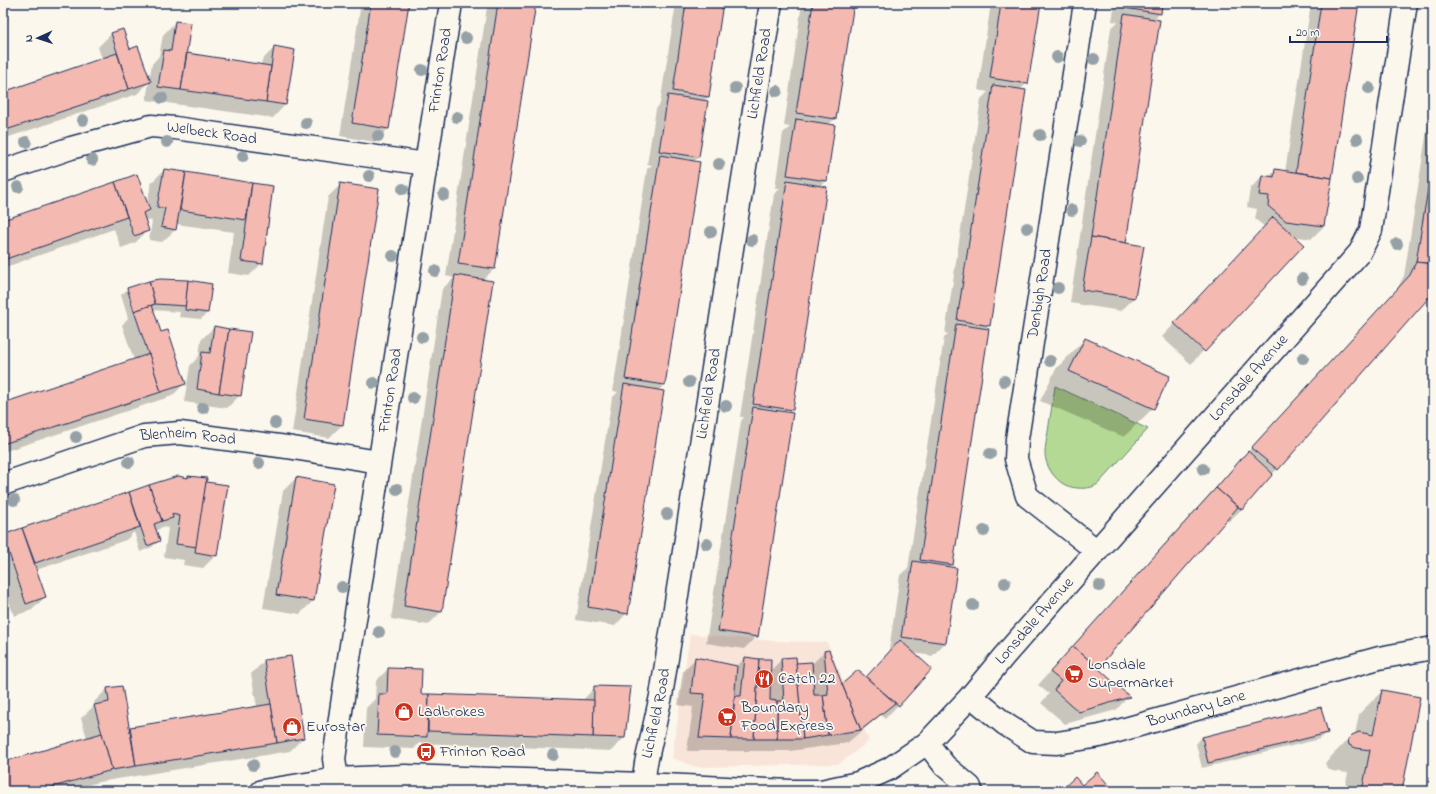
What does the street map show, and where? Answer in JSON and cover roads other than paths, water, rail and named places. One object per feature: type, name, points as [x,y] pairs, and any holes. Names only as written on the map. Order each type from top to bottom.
[{"type":"street","name":"Frinton Road","points":[[337,779],[334,759],[451,3]]},
{"type":"street","name":"Lichfield Road","points":[[643,784],[646,763],[661,696],[771,3]]},
{"type":"street","name":"Denbigh Road","points":[[1085,3],[1017,439],[1016,459],[1026,496],[1097,551]]},
{"type":"street","name":"Lonsdale Avenue","points":[[262,791],[337,779],[405,776],[821,791],[858,783],[889,769],[927,742],[971,696],[1004,656],[1360,252],[1371,230],[1406,3]]},
{"type":"street","name":"Welbeck Road","points":[[3,171],[71,148],[151,126],[175,128],[426,164]]},
{"type":"street","name":"Blenheim Road","points":[[3,484],[144,436],[180,433],[288,447],[380,462]]},
{"type":"street","name":"Boundary Lane","points":[[971,696],[1005,724],[1033,742],[1057,744],[1100,736],[1379,658],[1433,648]]},
{"type":"street","points":[[927,742],[945,766],[970,787],[971,791]]},
{"type":"place","name":"Lonsdale Supermarket","points":[[1074,674]]},
{"type":"place","name":"Catch 22","points":[[764,679]]},
{"type":"place","name":"Ladbrokes","points":[[404,712]]},
{"type":"place","name":"Boundary Food Express","points":[[727,717]]},
{"type":"place","name":"Eurostar","points":[[292,727]]},
{"type":"place","name":"Frinton Road","points":[[426,752]]}]
